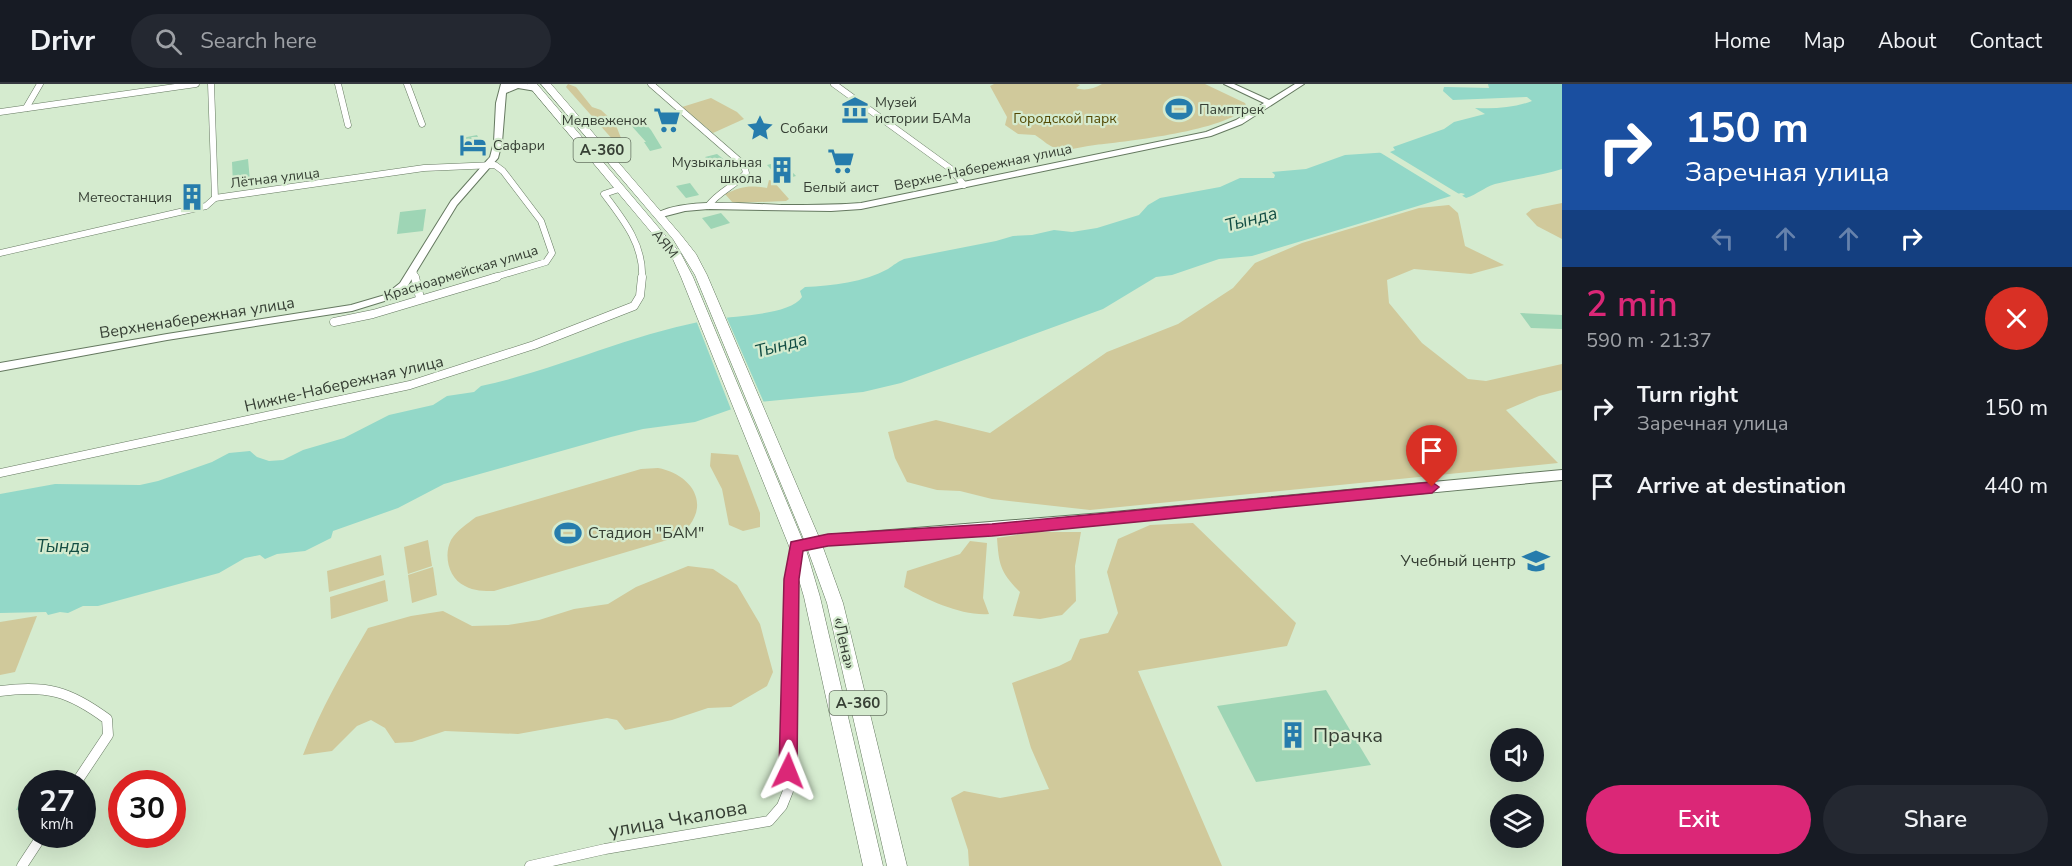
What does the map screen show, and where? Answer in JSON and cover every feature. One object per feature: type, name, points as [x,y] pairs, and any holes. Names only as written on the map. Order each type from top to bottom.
[{"type":"highway","name":"АЯМ","points":[[538,86],[619,189],[677,256],[701,294],[766,429]]},
{"type":"highway","name":"АЯМ","points":[[538,86],[658,215],[690,254],[701,294],[750,433]]},
{"type":"highway","name":"«Лена»","points":[[766,429],[805,544],[812,597],[873,866]]},
{"type":"highway","name":"«Лена»","points":[[750,433],[835,603],[897,866]]},
{"type":"street","points":[[26,108],[40,84]]},
{"type":"street","points":[[0,112],[196,84]]},
{"type":"street","points":[[211,84],[215,198]]},
{"type":"street","points":[[338,84],[348,125]]},
{"type":"street","points":[[407,84],[422,124]]},
{"type":"street","name":"Красноармейская улица","points":[[397,291],[461,194],[489,164],[497,149],[501,93],[505,84]]},
{"type":"street","points":[[501,93],[516,84],[538,86]]},
{"type":"street","points":[[651,84],[744,165],[746,173],[742,179],[716,196],[708,206]]},
{"type":"street","points":[[834,84],[951,169],[964,185]]},
{"type":"street","points":[[1228,84],[1271,100]]},
{"type":"street","points":[[1242,84],[1253,92]]},
{"type":"street","name":"Верхне-Набережная улица","points":[[658,215],[685,208],[708,206],[846,207],[964,185],[1208,134],[1239,122],[1300,84]]},
{"type":"street","name":"Лётная улица","points":[[0,253],[206,206],[215,198],[424,168],[489,164]]},
{"type":"street","name":"Красноармейская улица","points":[[334,322],[373,314],[420,298],[515,272],[546,262],[552,256],[541,221],[503,171],[489,164]]},
{"type":"street","name":"Нижне-Набережная улица","points":[[0,473],[410,385],[534,345],[634,306],[639,302],[642,285],[641,258],[631,230],[604,194],[619,189]]},
{"type":"street","points":[[413,270],[420,298]]},
{"type":"street","name":"Верхненабережная улица","points":[[0,367],[167,337],[352,308],[388,297],[397,291]]},
{"type":"street","points":[[805,544],[992,530],[1562,475]]},
{"type":"street","name":"улица Чкалова","points":[[530,866],[604,849],[769,821],[782,806],[788,791],[791,579],[805,544]]},
{"type":"street","points":[[0,691],[37,688],[69,693],[106,719],[108,735],[85,770]]},
{"type":"street","points":[[22,866],[34,848]]},
{"type":"green space","points":[[568,84],[576,87],[592,107],[601,110],[615,123],[621,138],[614,141],[566,87]]},
{"type":"green space","name":"Городской парк","points":[[994,84],[1077,84],[1080,85],[1076,88],[1086,89],[1102,84],[1205,84],[1245,103],[1247,107],[1236,115],[1219,122],[1176,134],[1059,149],[1035,135],[1018,134],[1005,125],[1007,117],[990,86]]},
{"type":"green space","points":[[711,98],[737,112],[744,119],[713,133],[682,107]]},
{"type":"green space","points":[[769,180],[773,181],[789,199],[733,203],[725,194],[746,187],[767,188]]},
{"type":"green space","points":[[1562,203],[1562,239],[1537,226],[1526,214],[1532,209]]},
{"type":"green space","points":[[1449,205],[1458,213],[1465,246],[1504,265],[1471,274],[1414,269],[1387,280],[1389,303],[1422,343],[1468,379],[1486,381],[1562,364],[1562,390],[1539,396],[1506,410],[1558,463],[1090,510],[992,499],[960,491],[937,490],[907,482],[895,458],[888,432],[936,420],[990,433],[1107,352],[1178,324],[1233,288],[1255,263],[1302,243],[1419,208]]},
{"type":"green space","points":[[711,453],[738,455],[760,513],[760,527],[743,531],[729,525],[722,489],[710,466]]},
{"type":"green space","name":"Стадион \"БАМ\"","points":[[658,468],[678,475],[686,481],[696,497],[695,516],[687,528],[674,538],[494,591],[468,588],[459,583],[451,573],[448,553],[451,540],[459,530],[476,517],[641,469]]},
{"type":"green space","points":[[1193,523],[1296,623],[1287,646],[1138,671],[1222,866],[969,866],[968,850],[951,798],[964,791],[1000,798],[1049,789],[1031,748],[1012,683],[1071,660],[1080,639],[1108,633],[1118,613],[1107,572],[1118,539],[1150,525]]},
{"type":"green space","points":[[1035,532],[1081,532],[1075,566],[1076,601],[1062,615],[1040,619],[1013,616],[1020,592],[1004,573],[997,538]]},
{"type":"green space","points":[[428,540],[432,566],[408,574],[404,547]]},
{"type":"green space","points":[[970,541],[987,543],[983,598],[989,614],[956,610],[904,587],[907,571],[960,554]]},
{"type":"green space","points":[[381,555],[384,575],[329,592],[327,571]]},
{"type":"green space","points":[[688,566],[713,569],[737,585],[760,624],[773,672],[767,686],[731,707],[708,708],[672,720],[625,730],[617,720],[607,718],[518,734],[445,731],[412,742],[395,743],[385,728],[371,720],[357,726],[332,751],[303,755],[341,674],[368,628],[411,616],[443,611],[472,626],[508,625],[539,620],[574,609],[608,604],[636,587]]},
{"type":"green space","points":[[433,567],[437,595],[412,603],[408,575]]},
{"type":"green space","points":[[385,580],[388,601],[331,619],[330,597]]},
{"type":"green space","points":[[37,616],[15,672],[0,675],[0,622]]},
{"type":"water","name":"Тында","points":[[1488,84],[1562,84],[1562,169],[1495,184],[1466,198],[1462,196],[1465,194],[1461,193],[1252,256],[1219,259],[1172,275],[1156,277],[1103,309],[901,383],[863,392],[749,403],[695,422],[643,429],[611,437],[444,484],[398,508],[333,531],[331,538],[305,551],[277,554],[265,559],[260,555],[245,558],[219,573],[98,606],[83,606],[68,613],[48,615],[46,612],[0,613],[0,494],[55,484],[140,485],[212,462],[229,453],[250,451],[257,457],[269,461],[283,460],[303,450],[344,438],[389,415],[433,405],[447,396],[474,392],[481,386],[540,370],[627,341],[685,325],[762,314],[786,308],[802,297],[800,291],[805,287],[858,280],[888,269],[904,259],[1013,236],[1054,230],[1072,232],[1097,228],[1139,215],[1148,205],[1160,198],[1220,187],[1240,178],[1274,178],[1275,175],[1272,172],[1306,169],[1345,155],[1390,152],[1395,150],[1393,147],[1444,129],[1454,122],[1485,114],[1475,108],[1504,108],[1532,101],[1527,97],[1453,100],[1443,91],[1444,87],[1489,88]]},
{"type":"pier","points":[[1385,149],[1469,200],[1465,201],[1460,197],[1456,199],[1376,150]]},
{"type":"pier","points":[[726,316],[765,405],[749,406],[732,412],[696,320]]},
{"type":"building","points":[[641,119],[662,148],[650,151],[644,142],[646,142],[629,123]]},
{"type":"building","name":"Сафари","points":[[477,135],[485,151],[470,154],[462,138]]},
{"type":"building","points":[[717,154],[731,165],[719,170],[705,157]]},
{"type":"building","points":[[248,159],[250,181],[233,184],[232,162]]},
{"type":"building","name":"Музыкальная школа","points":[[782,161],[796,176],[781,180],[767,165]]},
{"type":"building","points":[[690,183],[699,195],[686,198],[676,186]]},
{"type":"building","points":[[426,209],[423,231],[397,234],[400,212]]},
{"type":"building","points":[[721,213],[730,223],[711,229],[702,218]]},
{"type":"building","points":[[1520,313],[1562,315],[1562,329],[1531,328]]},
{"type":"building","name":"Прачка","points":[[1326,690],[1371,765],[1256,782],[1217,706]]},
{"type":"place","name":"Памптрек","points":[[1179,109]]},
{"type":"place","name":"Музей истории БАМа","points":[[855,110]]},
{"type":"place","name":"Медвеженок","points":[[667,120]]},
{"type":"place","name":"Собаки","points":[[760,128]]},
{"type":"place","name":"Сафари","points":[[473,145]]},
{"type":"place","name":"Белый аист","points":[[841,161]]},
{"type":"place","name":"Музыкальная школа","points":[[782,170]]},
{"type":"place","name":"Метеостанция","points":[[192,197]]},
{"type":"place","name":"Стадион \"БАМ\"","points":[[568,533]]},
{"type":"place","name":"Учебный центр","points":[[1536,561]]},
{"type":"place","name":"Прачка","points":[[1293,735]]},
{"type":"route","points":[[788,771],[791,579],[797,546],[828,540],[992,530],[1432,487]]}]
